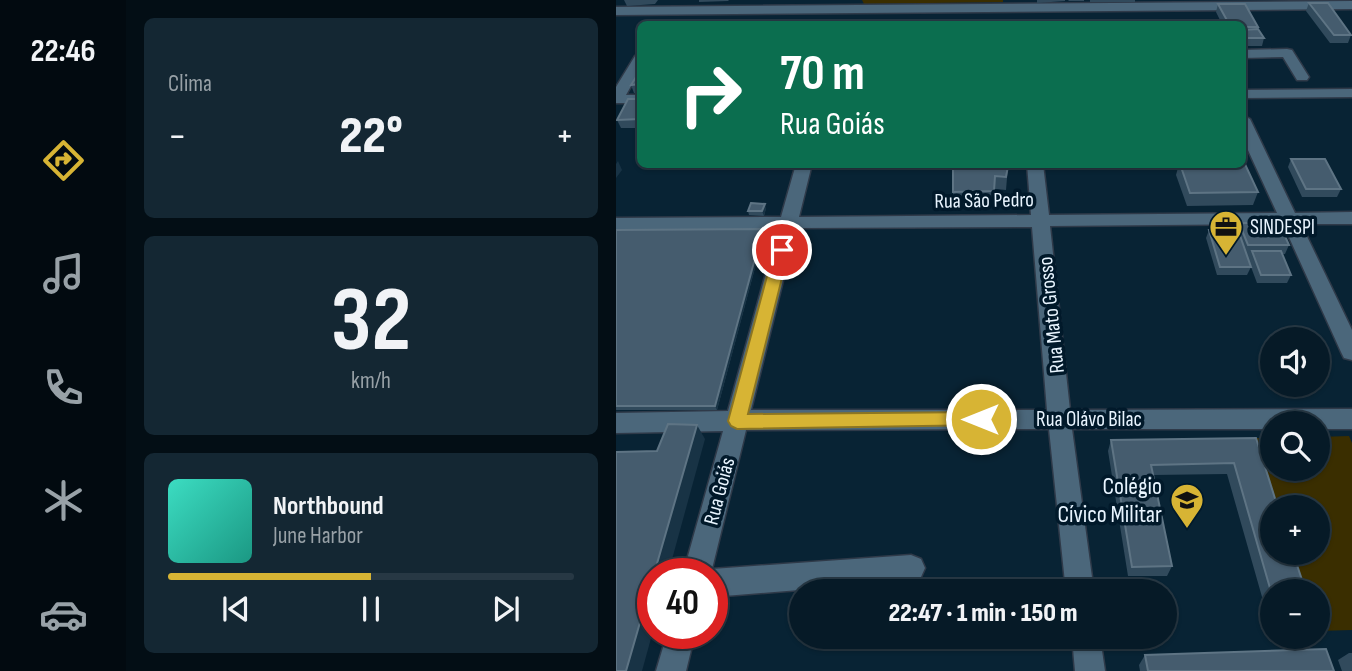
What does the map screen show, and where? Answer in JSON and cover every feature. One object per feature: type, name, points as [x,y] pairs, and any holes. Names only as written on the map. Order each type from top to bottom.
[{"type":"street","points":[[1191,3],[1200,21]]},
{"type":"street","points":[[844,21],[849,4]]},
{"type":"street","points":[[616,10],[674,5],[1352,5]]},
{"type":"street","points":[[664,21],[674,5]]},
{"type":"street","points":[[1246,54],[1287,53],[1302,77]]},
{"type":"street","points":[[616,99],[637,64]]},
{"type":"street","points":[[1246,94],[1352,93]]},
{"type":"street","points":[[616,99],[637,99]]},
{"type":"street","points":[[1246,127],[1352,352]]},
{"type":"street","name":"Rua Goiás","points":[[701,558],[803,168]]},
{"type":"street","name":"Rua Mato Grosso","points":[[1035,168],[1062,419],[1067,494],[1078,579]]},
{"type":"street","name":"Rua São Pedro","points":[[616,224],[1352,218]]},
{"type":"street","name":"Rua Olávo Bilac","points":[[616,423],[1352,419]]},
{"type":"street","points":[[728,582],[911,568]]},
{"type":"street","points":[[671,671],[677,649]]},
{"type":"street","points":[[1087,649],[1090,671]]},
{"type":"shaded area","points":[[862,0],[1003,0],[1003,2],[864,4]]},
{"type":"shaded area","points":[[1349,436],[1352,443],[1352,630],[1330,631],[1330,579],[1300,579],[1295,565],[1330,565],[1330,495],[1273,495],[1268,481],[1330,481],[1330,437]]},
{"type":"shaded area","points":[[1254,438],[1260,438],[1260,456]]},
{"type":"building","points":[[1309,3],[1328,3],[1351,35],[1334,35]]},
{"type":"building","points":[[1218,4],[1245,4],[1258,27],[1246,27],[1246,21],[1227,21]]},
{"type":"building","points":[[1258,29],[1264,38],[1246,38],[1246,30]]},
{"type":"building","points":[[628,99],[637,99],[637,119],[617,120]]},
{"type":"building","points":[[1291,159],[1325,159],[1341,189],[1306,189]]},
{"type":"building","points":[[1246,166],[1258,192],[1190,193],[1181,168]]},
{"type":"building","points":[[953,168],[1008,168],[1006,177],[995,176],[994,191],[953,192]]},
{"type":"building","points":[[751,203],[765,204],[762,211],[748,211]]},
{"type":"building","points":[[1239,223],[1279,223],[1289,245],[1248,245]]},
{"type":"building","points":[[763,229],[715,406],[616,406],[616,230]]},
{"type":"building","name":"SINDESPI","points":[[1209,230],[1238,230],[1251,267],[1220,267]]},
{"type":"building","points":[[1252,251],[1281,251],[1291,275],[1261,275]]},
{"type":"building","points":[[668,424],[697,425],[659,558],[637,558],[637,633],[626,671],[616,671],[616,452],[657,451]]},
{"type":"building","points":[[1256,438],[1260,451],[1260,481],[1270,481],[1274,495],[1260,495],[1260,553],[1234,463],[1151,465],[1172,566],[1132,567],[1111,440]]},
{"type":"building","points":[[1263,565],[1297,565],[1302,579],[1267,579]]},
{"type":"building","points":[[1326,649],[1334,671],[1148,671],[1145,655]]},
{"type":"place","name":"SINDESPI","points":[[1226,257]]},
{"type":"place","name":"Colégio Cívico Militar","points":[[1187,530]]},
{"type":"route","points":[[782,250],[737,421],[981,419]]}]
